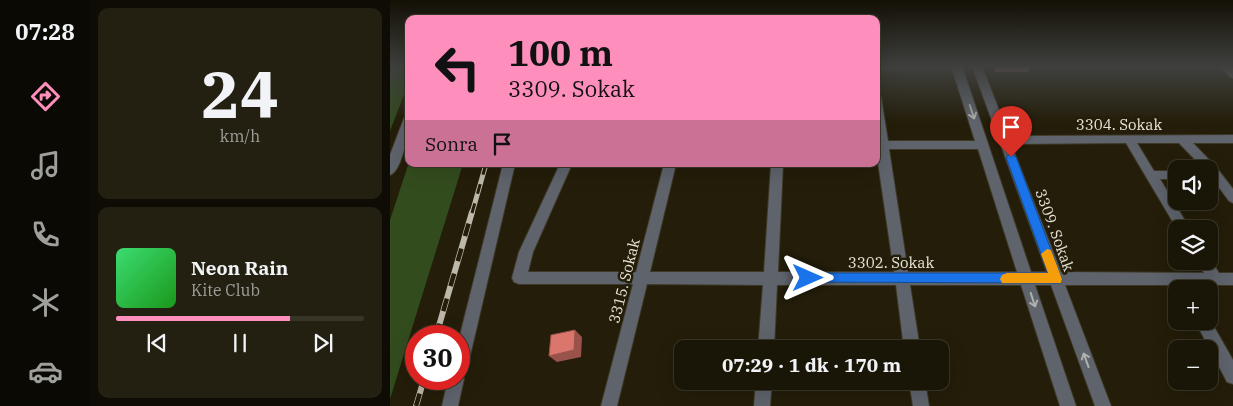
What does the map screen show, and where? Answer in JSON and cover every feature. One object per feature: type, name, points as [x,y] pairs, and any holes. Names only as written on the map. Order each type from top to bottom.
[{"type":"street","points":[[963,85],[1068,406]]},
{"type":"street","name":"3309. Sokak","points":[[984,85],[1103,406]]},
{"type":"street","points":[[390,171],[405,129]]},
{"type":"street","points":[[1129,139],[1178,220]]},
{"type":"street","points":[[1182,139],[1200,160]]},
{"type":"street","name":"3304. Sokak","points":[[1004,140],[1233,139]]},
{"type":"street","points":[[911,340],[880,145],[982,145]]},
{"type":"street","points":[[470,325],[508,167]]},
{"type":"street","name":"3302. Sokak","points":[[565,167],[526,252],[519,278],[1056,279],[1168,283]]},
{"type":"street","name":"3315. Sokak","points":[[609,406],[669,167]]},
{"type":"street","points":[[767,340],[777,167]]},
{"type":"street","points":[[1151,175],[1168,175]]},
{"type":"street","points":[[1218,182],[1233,198]]},
{"type":"street","points":[[1210,270],[1215,279]]},
{"type":"street","name":"3302. Sokak","points":[[1208,280],[1233,279]]},
{"type":"street","points":[[1207,330],[1233,376]]},
{"type":"street","points":[[450,406],[454,390]]},
{"type":"street","points":[[762,406],[763,390]]},
{"type":"street","points":[[918,390],[921,406]]},
{"type":"green space","points":[[390,85],[405,85],[405,92],[390,131]]},
{"type":"green space","points":[[407,167],[462,167],[413,325],[405,325],[405,351],[390,399],[390,220]]},
{"type":"building","points":[[575,330],[574,350],[549,356],[551,335]]},
{"type":"railway","points":[[472,213],[485,167]]},
{"type":"railway","points":[[439,325],[472,212]]},
{"type":"railway","points":[[416,406],[421,390]]},
{"type":"slow traffic","points":[[1007,279],[1056,279],[1047,254]]},
{"type":"route","points":[[808,278],[1056,279],[1011,157]]}]
